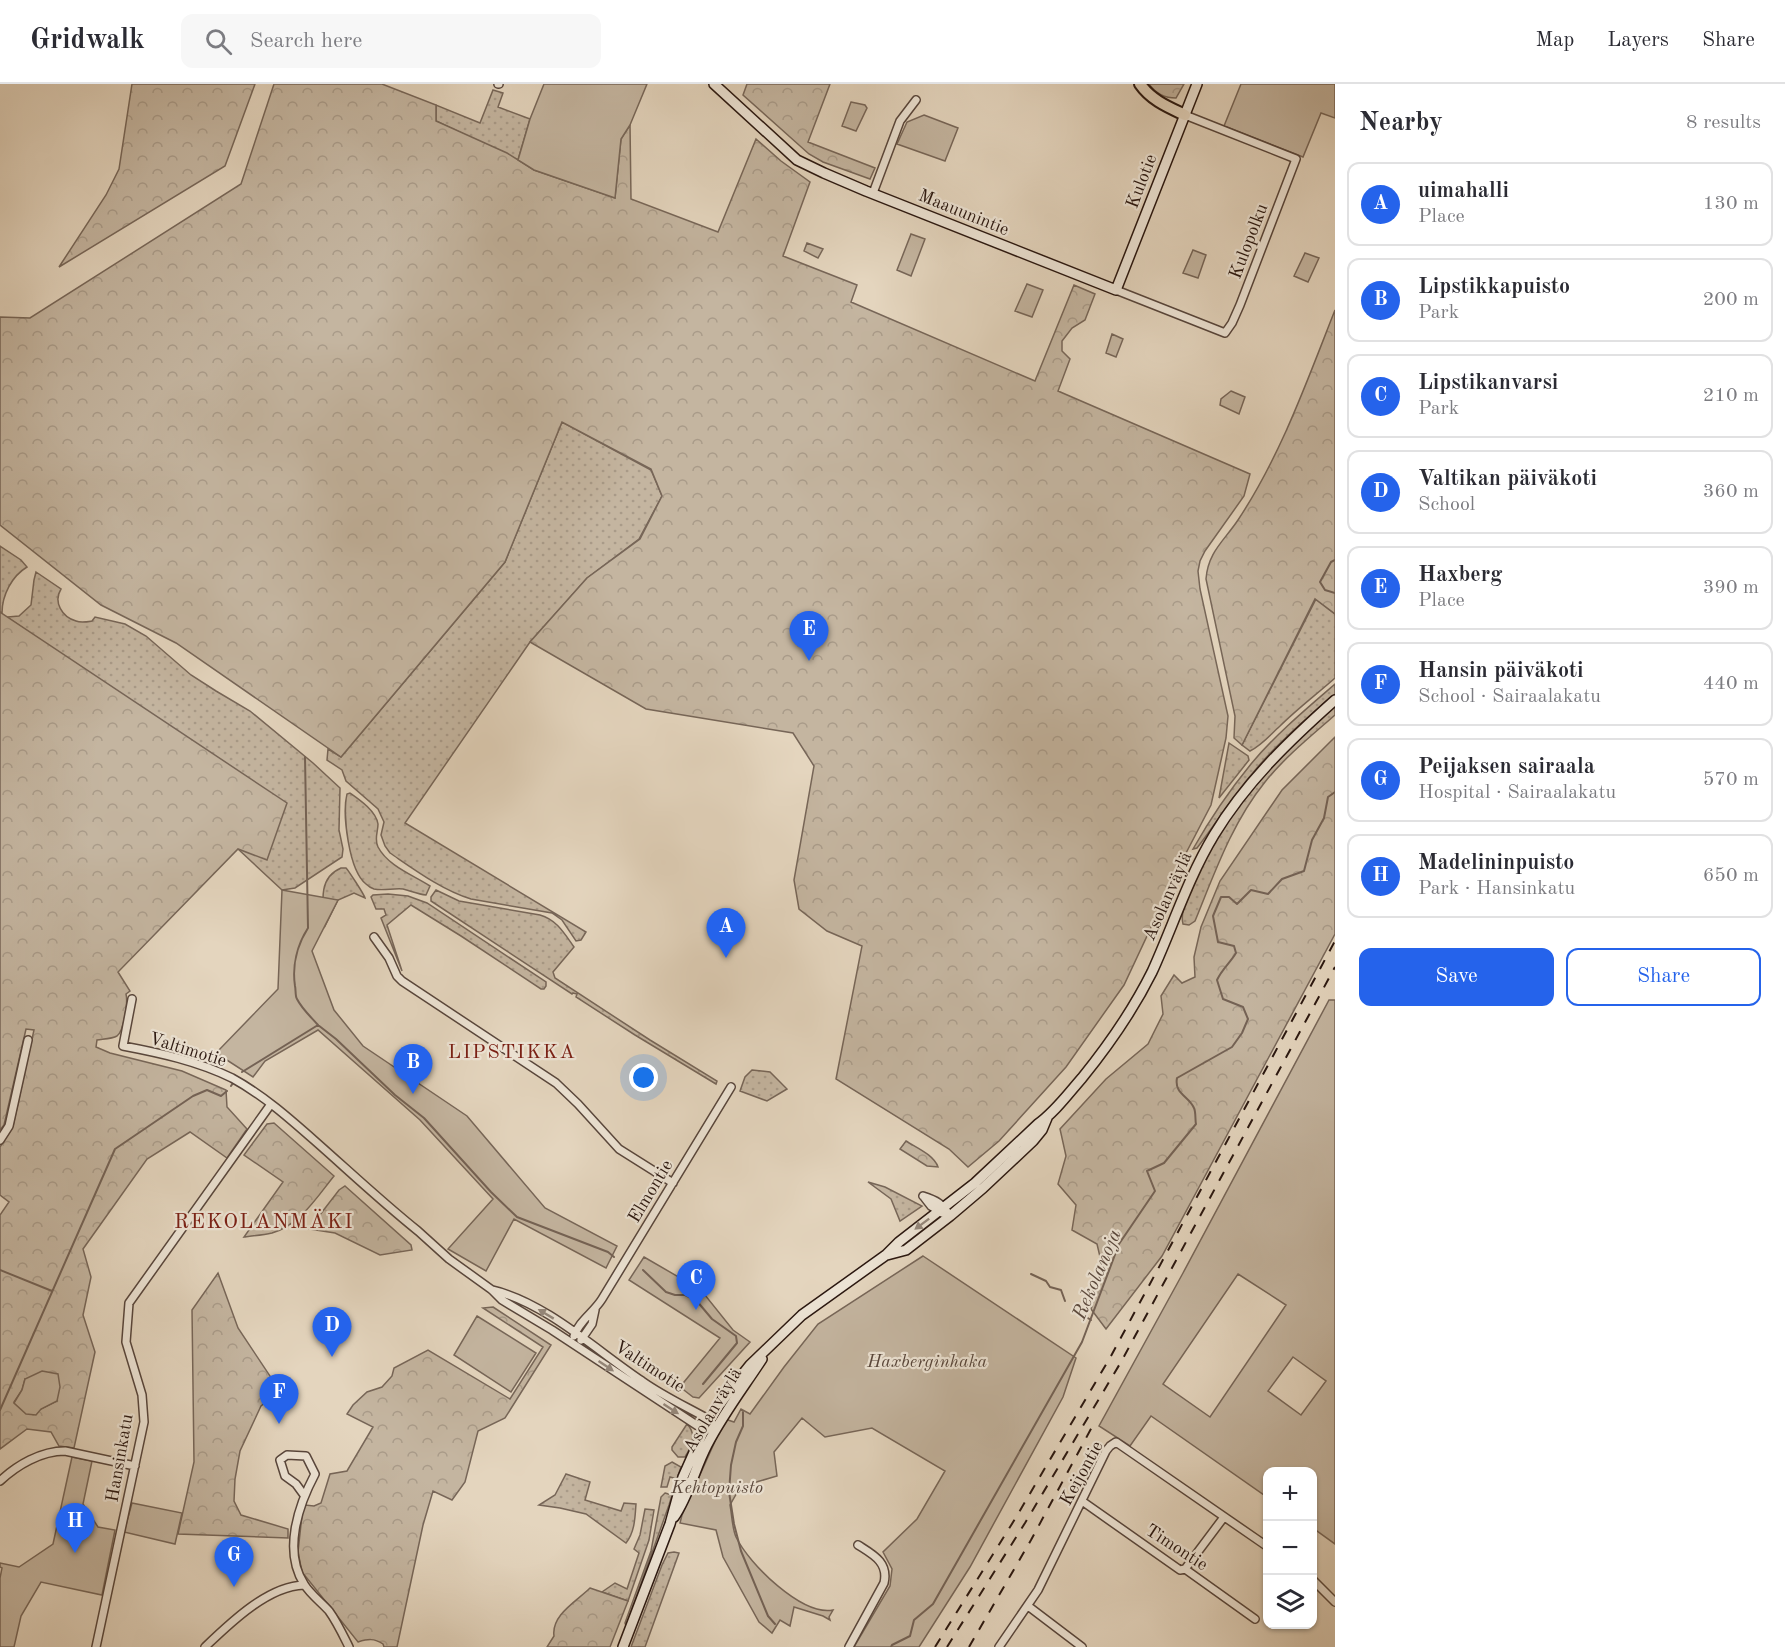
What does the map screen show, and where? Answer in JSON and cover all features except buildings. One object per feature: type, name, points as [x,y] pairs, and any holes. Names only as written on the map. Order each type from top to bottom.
[{"type":"main road","name":"Maauunintie","points":[[714,84],[797,160],[873,194],[1116,290]]},
{"type":"main road","points":[[1140,84],[1158,101],[1185,115]]},
{"type":"main road","name":"Kulotie","points":[[1116,290],[1197,84]]},
{"type":"main road","name":"Asolanväylä","points":[[670,1524],[681,1507],[713,1424],[738,1380],[750,1365],[802,1315],[886,1255],[899,1242],[975,1183],[1047,1118],[1095,1062],[1147,981],[1204,853],[1233,806],[1273,757],[1335,700]]},
{"type":"main road","name":"Asolanväylä","points":[[886,1255],[906,1250],[983,1188],[1033,1141],[1042,1130],[1047,1118]]},
{"type":"main road","name":"Asolanväylä","points":[[623,1647],[670,1524],[683,1477],[704,1430],[713,1424]]},
{"type":"street","points":[[873,194],[900,121],[916,100]]},
{"type":"street","name":"Kulopolku","points":[[1185,115],[1296,159],[1232,323],[1225,333]]},
{"type":"street","name":"Maauunintie","points":[[1116,290],[1225,333]]},
{"type":"street","points":[[374,937],[389,958],[396,976],[402,981],[556,1083],[619,1149],[673,1183]]},
{"type":"street","name":"Valtimotie","points":[[132,999],[123,1046],[168,1055],[201,1065],[246,1087],[271,1104],[428,1242],[502,1300],[574,1344],[704,1430]]},
{"type":"street","points":[[0,1140],[9,1126],[28,1040]]},
{"type":"street","name":"Elmontie","points":[[574,1333],[584,1319],[595,1310],[731,1088]]},
{"type":"street","name":"Hansinkatu","points":[[96,1647],[144,1422],[142,1395],[126,1342],[129,1303],[271,1104]]},
{"type":"street","points":[[941,1210],[950,1216]]},
{"type":"street","name":"Valtimotie","points":[[492,1290],[506,1293],[531,1306],[583,1339],[643,1382],[713,1424]]},
{"type":"street","name":"Elmontie","points":[[583,1339],[592,1324],[595,1310]]},
{"type":"street","points":[[574,1333],[574,1344],[583,1339]]},
{"type":"street","name":"Keijontie","points":[[999,1647],[1038,1590],[1106,1451],[1116,1442],[1263,1544]]},
{"type":"street","points":[[0,1481],[37,1456],[53,1451],[65,1451],[135,1466]]},
{"type":"street","points":[[304,1495],[296,1484],[285,1476],[280,1460],[287,1455],[306,1456],[315,1474],[298,1513],[294,1551],[299,1574],[304,1585],[336,1621],[349,1647]]},
{"type":"street","name":"Timontie","points":[[1082,1501],[1180,1570],[1185,1569],[1255,1619]]},
{"type":"street","points":[[1185,1569],[1224,1517]]},
{"type":"street","points":[[849,1647],[884,1582],[885,1575],[883,1565],[879,1560],[858,1545]]},
{"type":"street","points":[[1317,1584],[1335,1602]]},
{"type":"street","points":[[205,1647],[226,1626],[250,1608],[295,1585],[304,1585]]},
{"type":"street","points":[[1028,1606],[1082,1647]]},
{"type":"green space","points":[[132,84],[255,84],[225,166],[59,267],[106,195],[119,169]]},
{"type":"green space","points":[[274,84],[382,84],[436,105],[436,121],[507,153],[534,170],[615,198],[621,139],[630,125],[631,199],[718,232],[756,139],[810,182],[783,256],[857,285],[851,302],[1035,381],[1074,285],[1095,294],[1085,320],[1072,328],[1062,341],[1062,351],[1070,359],[1058,391],[1250,474],[1244,496],[1205,551],[1198,571],[1228,716],[1226,738],[1211,805],[1124,985],[1066,1067],[999,1141],[968,1167],[949,1149],[836,1079],[862,946],[827,931],[799,909],[794,880],[814,766],[793,733],[646,709],[530,642],[587,578],[640,539],[662,496],[651,469],[562,422],[505,562],[341,757],[176,643],[101,605],[0,525],[0,317],[30,318],[241,184]]},
{"type":"green space","points":[[544,84],[647,84],[630,125],[621,139],[615,198],[534,170],[518,160],[530,119]]},
{"type":"green space","points":[[747,84],[830,84],[808,142],[875,168],[870,179],[823,162],[809,154],[743,95]]},
{"type":"green space","points":[[1149,84],[1184,84],[1176,98],[1161,95]]},
{"type":"green space","points":[[1241,84],[1335,84],[1335,118],[1321,113],[1303,157],[1224,126]]},
{"type":"green space","points":[[493,90],[503,93],[498,107],[530,119],[518,160],[436,121],[436,105],[480,123]]},
{"type":"green space","points":[[851,102],[865,105],[867,108],[856,131],[842,126]]},
{"type":"green space","points":[[924,115],[958,128],[945,161],[897,144],[907,122]]},
{"type":"green space","points":[[911,234],[925,239],[911,276],[897,270]]},
{"type":"green space","points":[[807,243],[823,249],[818,258],[804,251]]},
{"type":"green space","points":[[1193,250],[1206,255],[1198,278],[1183,273]]},
{"type":"green space","points":[[1305,253],[1319,258],[1308,282],[1294,276]]},
{"type":"green space","points":[[1027,284],[1043,290],[1032,317],[1015,311]]},
{"type":"green space","points":[[1335,310],[1335,614],[1315,599],[1242,745],[1234,738],[1235,716],[1206,579],[1207,570],[1213,554],[1238,520],[1280,444]]},
{"type":"green space","points":[[1112,334],[1123,339],[1116,357],[1106,353]]},
{"type":"green space","points":[[1231,391],[1245,397],[1239,414],[1220,405],[1221,399]]},
{"type":"green space","points":[[562,422],[651,470],[662,496],[639,539],[587,578],[530,642],[405,823],[586,932],[581,940],[576,941],[562,920],[552,913],[471,899],[460,895],[429,879],[390,853],[381,835],[384,822],[378,809],[346,781],[342,770],[327,760],[328,749],[341,757],[505,562]]},
{"type":"green space","points":[[0,546],[21,560],[27,567],[17,575],[9,587],[2,613],[0,612]]},
{"type":"green space","points":[[36,572],[61,589],[58,599],[60,608],[71,619],[86,622],[92,621],[95,617],[125,624],[146,636],[191,675],[250,711],[340,788],[339,830],[343,849],[342,857],[295,888],[282,890],[238,849],[23,628],[7,617],[19,616],[31,605]]},
{"type":"green space","points":[[1316,599],[1335,614],[1335,678],[1250,751],[1242,745]]},
{"type":"green space","points":[[0,612],[287,803],[267,860],[238,849],[118,972],[130,991],[126,994],[123,1023],[117,1036],[97,1040],[96,1047],[110,1053],[182,1071],[226,1090],[227,1107],[247,1129],[227,1158],[190,1132],[147,1159],[83,1249],[91,1277],[83,1315],[95,1352],[74,1448],[59,1446],[51,1432],[27,1429],[0,1449],[0,1215],[9,1202],[0,1195],[0,1147],[13,1126],[34,1030],[26,1029],[4,1125],[0,1130]],"holes":[[[25,1379],[57,1401],[41,1409],[14,1402],[22,1390]]]},
{"type":"green space","points":[[1335,684],[1335,694],[1271,752],[1197,848],[1193,849],[1220,805],[1260,753]]},
{"type":"green space","points":[[1335,706],[1335,715],[1281,764],[1253,798],[1225,848],[1195,921],[1189,925],[1183,924],[1184,906],[1204,862],[1234,812],[1292,746]]},
{"type":"green space","points":[[1335,737],[1335,934],[1162,1256],[1106,1329],[1091,1309],[1101,1261],[1097,1244],[1072,1230],[1076,1205],[1058,1184],[1066,1156],[1060,1129],[1106,1079],[1148,1044],[1163,1014],[1161,996],[1174,975],[1182,983],[1195,977],[1194,957],[1201,927],[1220,881],[1282,790]]},
{"type":"green space","points":[[1229,743],[1248,756],[1249,760],[1219,798]]},
{"type":"green space","points":[[350,793],[367,806],[377,819],[376,841],[382,854],[401,870],[430,886],[426,895],[403,889],[374,889],[360,877],[351,855],[346,828],[347,794]]},
{"type":"green space","points":[[341,868],[346,868],[365,898],[354,893],[338,900],[325,926],[323,893],[325,885],[328,878]]},
{"type":"green space","points":[[282,890],[338,900],[312,951],[334,1010],[363,1046],[467,1116],[545,1208],[617,1246],[606,1268],[514,1219],[486,1271],[448,1249],[493,1199],[420,1120],[318,1030],[265,1061],[253,1077],[216,1053],[278,989]]},
{"type":"green space","points":[[436,890],[459,901],[540,915],[551,920],[574,947],[553,972],[555,978],[717,1081],[716,1084],[635,1035],[576,997],[577,994],[572,994],[431,901]]},
{"type":"green space","points":[[388,894],[408,896],[427,903],[546,982],[546,986],[541,989],[411,905],[387,925],[402,971],[381,918],[386,915],[384,909],[376,909],[371,897]]},
{"type":"green space","points":[[1329,1000],[1335,1000],[1335,1544],[1317,1531],[1317,1467],[1263,1467],[1263,1494],[1151,1416],[1130,1446],[1099,1426]],"holes":[[[1238,1274],[1286,1305],[1210,1417],[1163,1384]],[[1293,1357],[1326,1381],[1301,1415],[1268,1391]]]},
{"type":"green space","points":[[752,1070],[770,1072],[787,1089],[767,1101],[740,1091],[745,1077]]},
{"type":"green space","points":[[274,1123],[334,1176],[307,1209],[291,1224],[272,1233],[244,1237],[283,1182],[244,1155],[267,1124]]},
{"type":"green space","points":[[906,1141],[929,1155],[938,1167],[927,1166],[900,1149]]},
{"type":"green space","points":[[868,1182],[885,1187],[922,1206],[900,1221],[891,1199]]},
{"type":"green space","points":[[345,1186],[411,1245],[412,1250],[380,1255],[335,1233],[309,1229],[339,1190]]},
{"type":"green space","name":"Haxberginhaka","points":[[923,1256],[1076,1358],[1063,1397],[970,1567],[919,1647],[854,1647],[890,1586],[892,1569],[883,1552],[917,1519],[945,1471],[872,1428],[825,1437],[802,1418],[774,1452],[777,1476],[753,1483],[738,1491],[730,1505],[736,1537],[764,1574],[792,1597],[807,1605],[820,1610],[833,1610],[829,1617],[830,1620],[794,1607],[790,1626],[780,1620],[772,1633],[759,1622],[723,1557],[716,1530],[680,1523],[682,1515],[725,1419],[734,1422],[741,1409],[750,1414],[818,1324]]},
{"type":"green space","points":[[644,1257],[701,1290],[733,1330],[750,1342],[699,1398],[693,1397],[680,1387],[720,1338],[629,1280]]},
{"type":"green space","points":[[218,1273],[238,1328],[280,1391],[261,1406],[240,1451],[234,1501],[241,1515],[288,1529],[288,1538],[178,1534],[194,1462],[192,1310]]},
{"type":"green space","points":[[493,1307],[551,1345],[505,1418],[478,1431],[465,1482],[452,1500],[433,1491],[423,1525],[397,1647],[384,1647],[383,1644],[374,1640],[358,1642],[302,1572],[298,1552],[305,1505],[314,1506],[321,1503],[330,1474],[347,1471],[373,1427],[347,1414],[353,1405],[367,1392],[382,1387],[392,1376],[394,1368],[428,1350],[510,1399],[543,1347],[483,1308]]},
{"type":"green space","points":[[477,1316],[536,1353],[511,1392],[454,1355]]},
{"type":"green space","points":[[42,1371],[58,1374],[60,1387],[57,1401],[41,1409],[36,1415],[26,1414],[14,1403],[22,1390],[25,1379]]},
{"type":"green space","points":[[687,1424],[693,1436],[691,1444],[685,1457],[678,1457],[672,1447]]},
{"type":"green space","points":[[72,1457],[92,1461],[83,1504],[98,1527],[115,1530],[102,1595],[41,1582],[21,1616],[14,1647],[0,1647],[2,1568],[0,1563],[19,1567],[53,1544]]},
{"type":"green space","points":[[672,1462],[681,1467],[677,1479],[670,1477],[667,1487],[661,1487],[665,1466]]},
{"type":"green space","points":[[566,1474],[590,1482],[585,1500],[621,1511],[624,1503],[636,1504],[633,1529],[626,1543],[586,1514],[539,1505],[555,1495]]},
{"type":"green space","points":[[665,1493],[672,1495],[626,1626],[625,1623],[651,1551],[661,1497]]},
{"type":"green space","points":[[132,1503],[182,1513],[175,1544],[124,1532]]},
{"type":"green space","points":[[645,1509],[654,1510],[649,1540],[628,1601],[602,1592],[615,1583],[627,1589],[639,1553],[634,1549],[640,1535]]},
{"type":"green space","points":[[668,1553],[679,1553],[645,1647],[631,1647],[662,1565]]},
{"type":"green space","points":[[590,1588],[628,1601],[610,1647],[547,1647],[554,1636],[554,1628],[561,1615]]},
{"type":"waterway","name":"Rekolanoja","points":[[1335,560],[1331,562],[1320,582],[1325,590],[1335,593]]},
{"type":"waterway","points":[[305,757],[308,928],[296,956],[294,978],[297,999],[318,1025]]},
{"type":"waterway","name":"Rekolanoja","points":[[891,1647],[910,1636],[914,1620],[933,1604],[1082,1342],[1119,1244],[1155,1191],[1147,1171],[1164,1163],[1196,1124],[1194,1108],[1178,1088],[1177,1078],[1232,1047],[1242,1033],[1248,1019],[1243,1007],[1223,999],[1217,980],[1236,953],[1234,946],[1218,942],[1213,916],[1221,897],[1229,897],[1237,904],[1251,890],[1268,894],[1282,879],[1304,871],[1312,840],[1324,818],[1328,797],[1335,792]]},
{"type":"waterway","points":[[242,1072],[318,1025],[395,1095],[424,1118],[491,1192],[517,1217],[608,1252],[614,1257]]},
{"type":"waterway","points":[[0,1410],[115,1149],[193,1096],[207,1090],[221,1096],[227,1091]]},
{"type":"waterway","points":[[0,1270],[52,1291]]},
{"type":"waterway","points":[[643,1270],[666,1292],[685,1295],[696,1300],[712,1319],[736,1336],[737,1343],[703,1384]]},
{"type":"waterway","points":[[1031,1274],[1046,1281],[1050,1287],[1061,1290],[1065,1301]]},
{"type":"waterway","points":[[1073,1309],[1091,1320]]},
{"type":"waterway","points":[[743,1412],[743,1426],[736,1442],[731,1465],[729,1492],[741,1551],[768,1616],[775,1624]]},
{"type":"railway","points":[[935,1647],[1015,1519],[1111,1356],[1335,941]]},
{"type":"railway","points":[[947,1647],[1025,1523],[1121,1362],[1335,967]]},
{"type":"railway","points":[[969,1647],[1031,1540],[1092,1427]]},
{"type":"place","name":"Haxberg","points":[[809,661]]},
{"type":"place","name":"uimahalli","points":[[726,958]]},
{"type":"place","name":"Lipstikkapuisto","points":[[413,1094]]},
{"type":"place","name":"Lipstikanvarsi","points":[[696,1310]]},
{"type":"place","name":"Valtikan päiväkoti","points":[[332,1357]]},
{"type":"place","name":"Hansin päiväkoti","points":[[279,1424]]},
{"type":"place","name":"Madelininpuisto","points":[[75,1553]]},
{"type":"place","name":"Peijaksen sairaala","points":[[234,1587]]},
{"type":"district","name":"LIPSTIKKA","points":[[512,1051]]},
{"type":"district","name":"REKOLANMÄKI","points":[[264,1221]]},
{"type":"park label","name":"Kehtopuisto","points":[[717,1487]]}]
